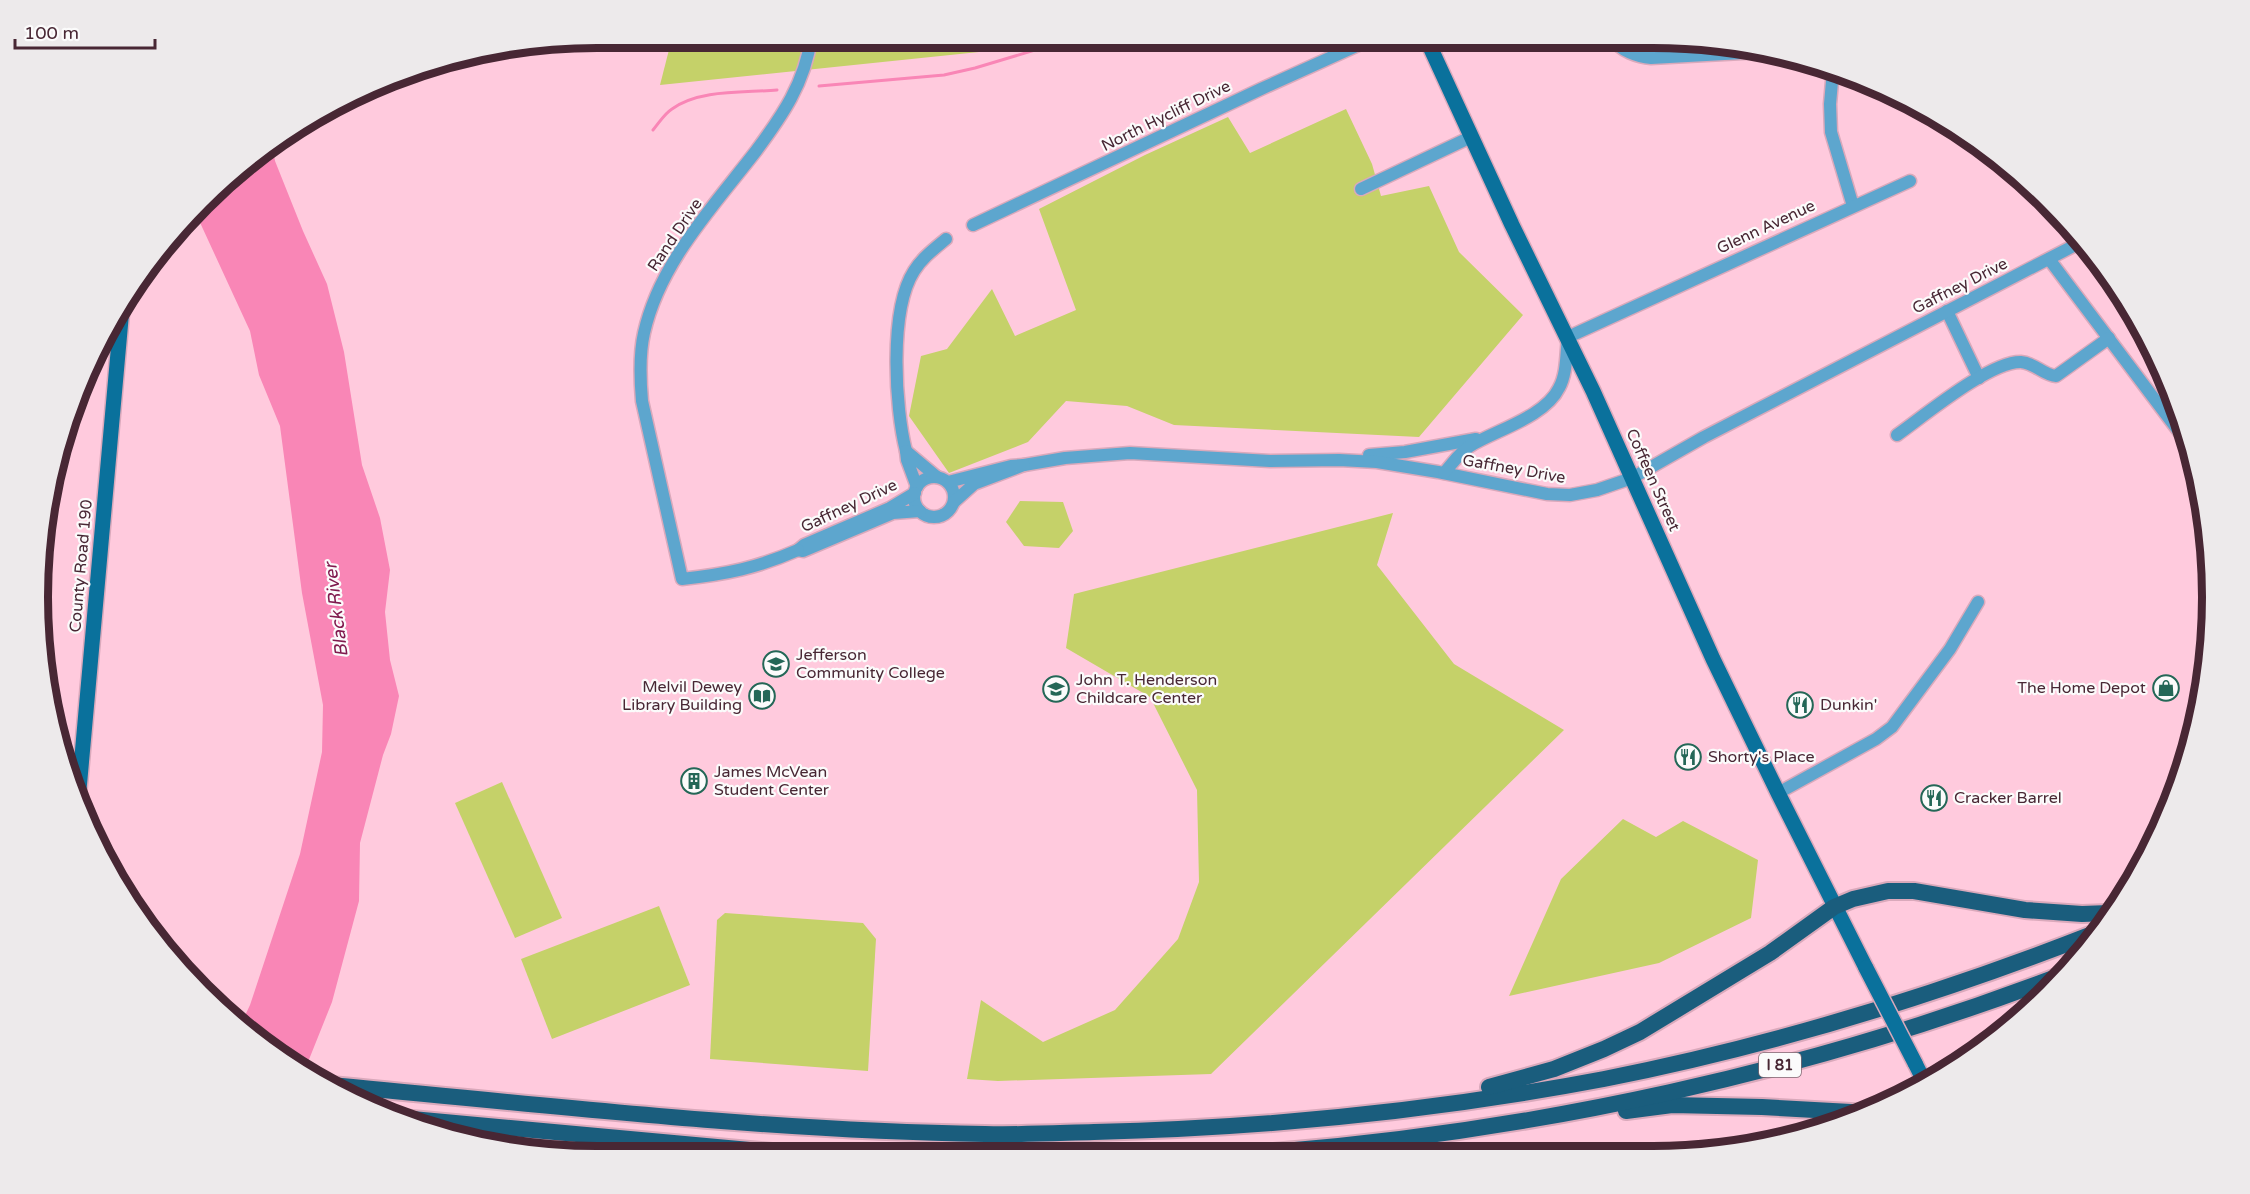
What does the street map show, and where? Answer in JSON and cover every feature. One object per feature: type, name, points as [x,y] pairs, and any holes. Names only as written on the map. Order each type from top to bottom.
[{"type":"highway","points":[[1415,1108],[1544,1072],[1604,1049],[1712,989],[1778,948],[1834,907],[1853,899],[1888,891],[1914,891],[2025,910],[2101,913]]},
{"type":"highway","name":"I 81","points":[[350,1087],[822,1128],[988,1134],[1263,1125],[1415,1108],[1603,1079],[1771,1040],[1963,981],[2084,937]]},
{"type":"highway","name":"I 81","points":[[1328,1146],[1488,1126],[1665,1093],[1781,1065],[1947,1016],[2045,981]]},
{"type":"highway","points":[[1488,1126],[1533,1126],[1672,1106],[1762,1107],[1843,1112]]},
{"type":"highway","points":[[435,1121],[706,1146]]},
{"type":"main road","name":"Coffeen Street","points":[[1431,48],[1568,338],[1713,659],[1834,907],[1921,1076]]},
{"type":"main road","name":"County Road 190","points":[[80,780],[121,324]]},
{"type":"street","name":"Rand Drive","points":[[682,579],[642,401],[640,373],[644,334],[653,302],[666,273],[685,243],[782,116],[797,89],[810,48]]},
{"type":"street","name":"North Hycliff Drive","points":[[973,225],[1352,48]]},
{"type":"street","points":[[1621,48],[1642,57],[1651,58],[1729,54]]},
{"type":"street","points":[[1832,78],[1831,132],[1853,206]]},
{"type":"street","points":[[1361,189],[1471,137]]},
{"type":"street","name":"Glenn Avenue","points":[[1568,338],[1910,181]]},
{"type":"street","points":[[906,451],[954,492],[954,502],[948,511],[939,516],[928,516],[920,511],[916,504],[916,490],[907,460],[899,421],[898,328],[901,304],[913,272],[924,257],[946,239]]},
{"type":"street","name":"Gaffney Drive","points":[[942,480],[1011,465],[1130,453],[1270,461],[1377,462],[1558,495],[1597,490],[1632,478],[1704,437],[2075,245]]},
{"type":"street","points":[[2049,259],[2174,425]]},
{"type":"street","points":[[1947,311],[1979,378]]},
{"type":"street","points":[[1444,473],[1468,447],[1533,414],[1550,401],[1560,388],[1568,338]]},
{"type":"street","points":[[1897,435],[1979,378],[2006,364],[2021,362],[2033,364],[2056,376],[2109,338]]},
{"type":"street","points":[[1339,460],[1405,452],[1489,436]]},
{"type":"street","name":"Gaffney Drive","points":[[954,502],[974,484],[1024,465]]},
{"type":"street","points":[[916,490],[926,479],[942,480]]},
{"type":"street","name":"Gaffney Drive","points":[[682,579],[753,567],[798,550],[804,545],[900,503],[916,490]]},
{"type":"street","name":"Gaffney Drive","points":[[798,550],[803,551],[893,513],[920,511]]},
{"type":"street","points":[[1778,793],[1876,739],[1892,727],[1950,649],[1978,602]]},
{"type":"green space","points":[[669,48],[993,48],[979,52],[660,85]]},
{"type":"green space","points":[[1346,109],[1372,164],[1381,196],[1429,186],[1459,252],[1523,315],[1419,437],[1174,425],[1127,406],[1066,401],[1028,442],[949,473],[909,416],[921,356],[947,349],[992,289],[1015,336],[1076,310],[1039,209],[1145,155],[1228,117],[1250,153]]},
{"type":"green space","points":[[1020,501],[1063,502],[1073,531],[1059,548],[1024,546],[1006,522]]},
{"type":"green space","points":[[1393,513],[1377,565],[1454,664],[1564,730],[1211,1074],[998,1081],[967,1079],[981,1000],[1043,1042],[1115,1010],[1178,939],[1199,882],[1197,790],[1150,697],[1066,648],[1074,594]]},
{"type":"green space","points":[[502,782],[562,918],[515,938],[455,803]]},
{"type":"green space","points":[[1623,819],[1656,837],[1683,821],[1758,860],[1751,918],[1659,963],[1509,996],[1561,879]]},
{"type":"green space","points":[[659,906],[690,985],[552,1039],[521,959]]},
{"type":"green space","points":[[725,913],[863,923],[876,939],[868,1071],[710,1059],[717,920]]},
{"type":"water","name":"Black River","points":[[274,154],[303,231],[327,284],[344,352],[362,465],[380,518],[390,570],[385,612],[390,660],[399,696],[391,734],[383,755],[360,843],[359,901],[332,1002],[308,1063],[244,1017],[300,854],[322,752],[323,705],[302,593],[280,426],[259,375],[250,331],[199,220],[235,184]]},
{"type":"waterway","points":[[819,86],[944,75],[1042,48]]},
{"type":"waterway","points":[[653,130],[669,111],[696,98],[723,93],[777,90]]},
{"type":"place","name":"Jefferson Community College","points":[[776,664]]},
{"type":"place","name":"The Home Depot","points":[[2166,688]]},
{"type":"place","name":"John T. Henderson Childcare Center","points":[[1056,689]]},
{"type":"place","name":"Melvil Dewey Library Building","points":[[762,696]]},
{"type":"place","name":"Dunkin'","points":[[1800,705]]},
{"type":"place","name":"Shorty's Place","points":[[1688,757]]},
{"type":"place","name":"James McVean Student Center","points":[[694,781]]},
{"type":"place","name":"Cracker Barrel","points":[[1934,798]]}]
